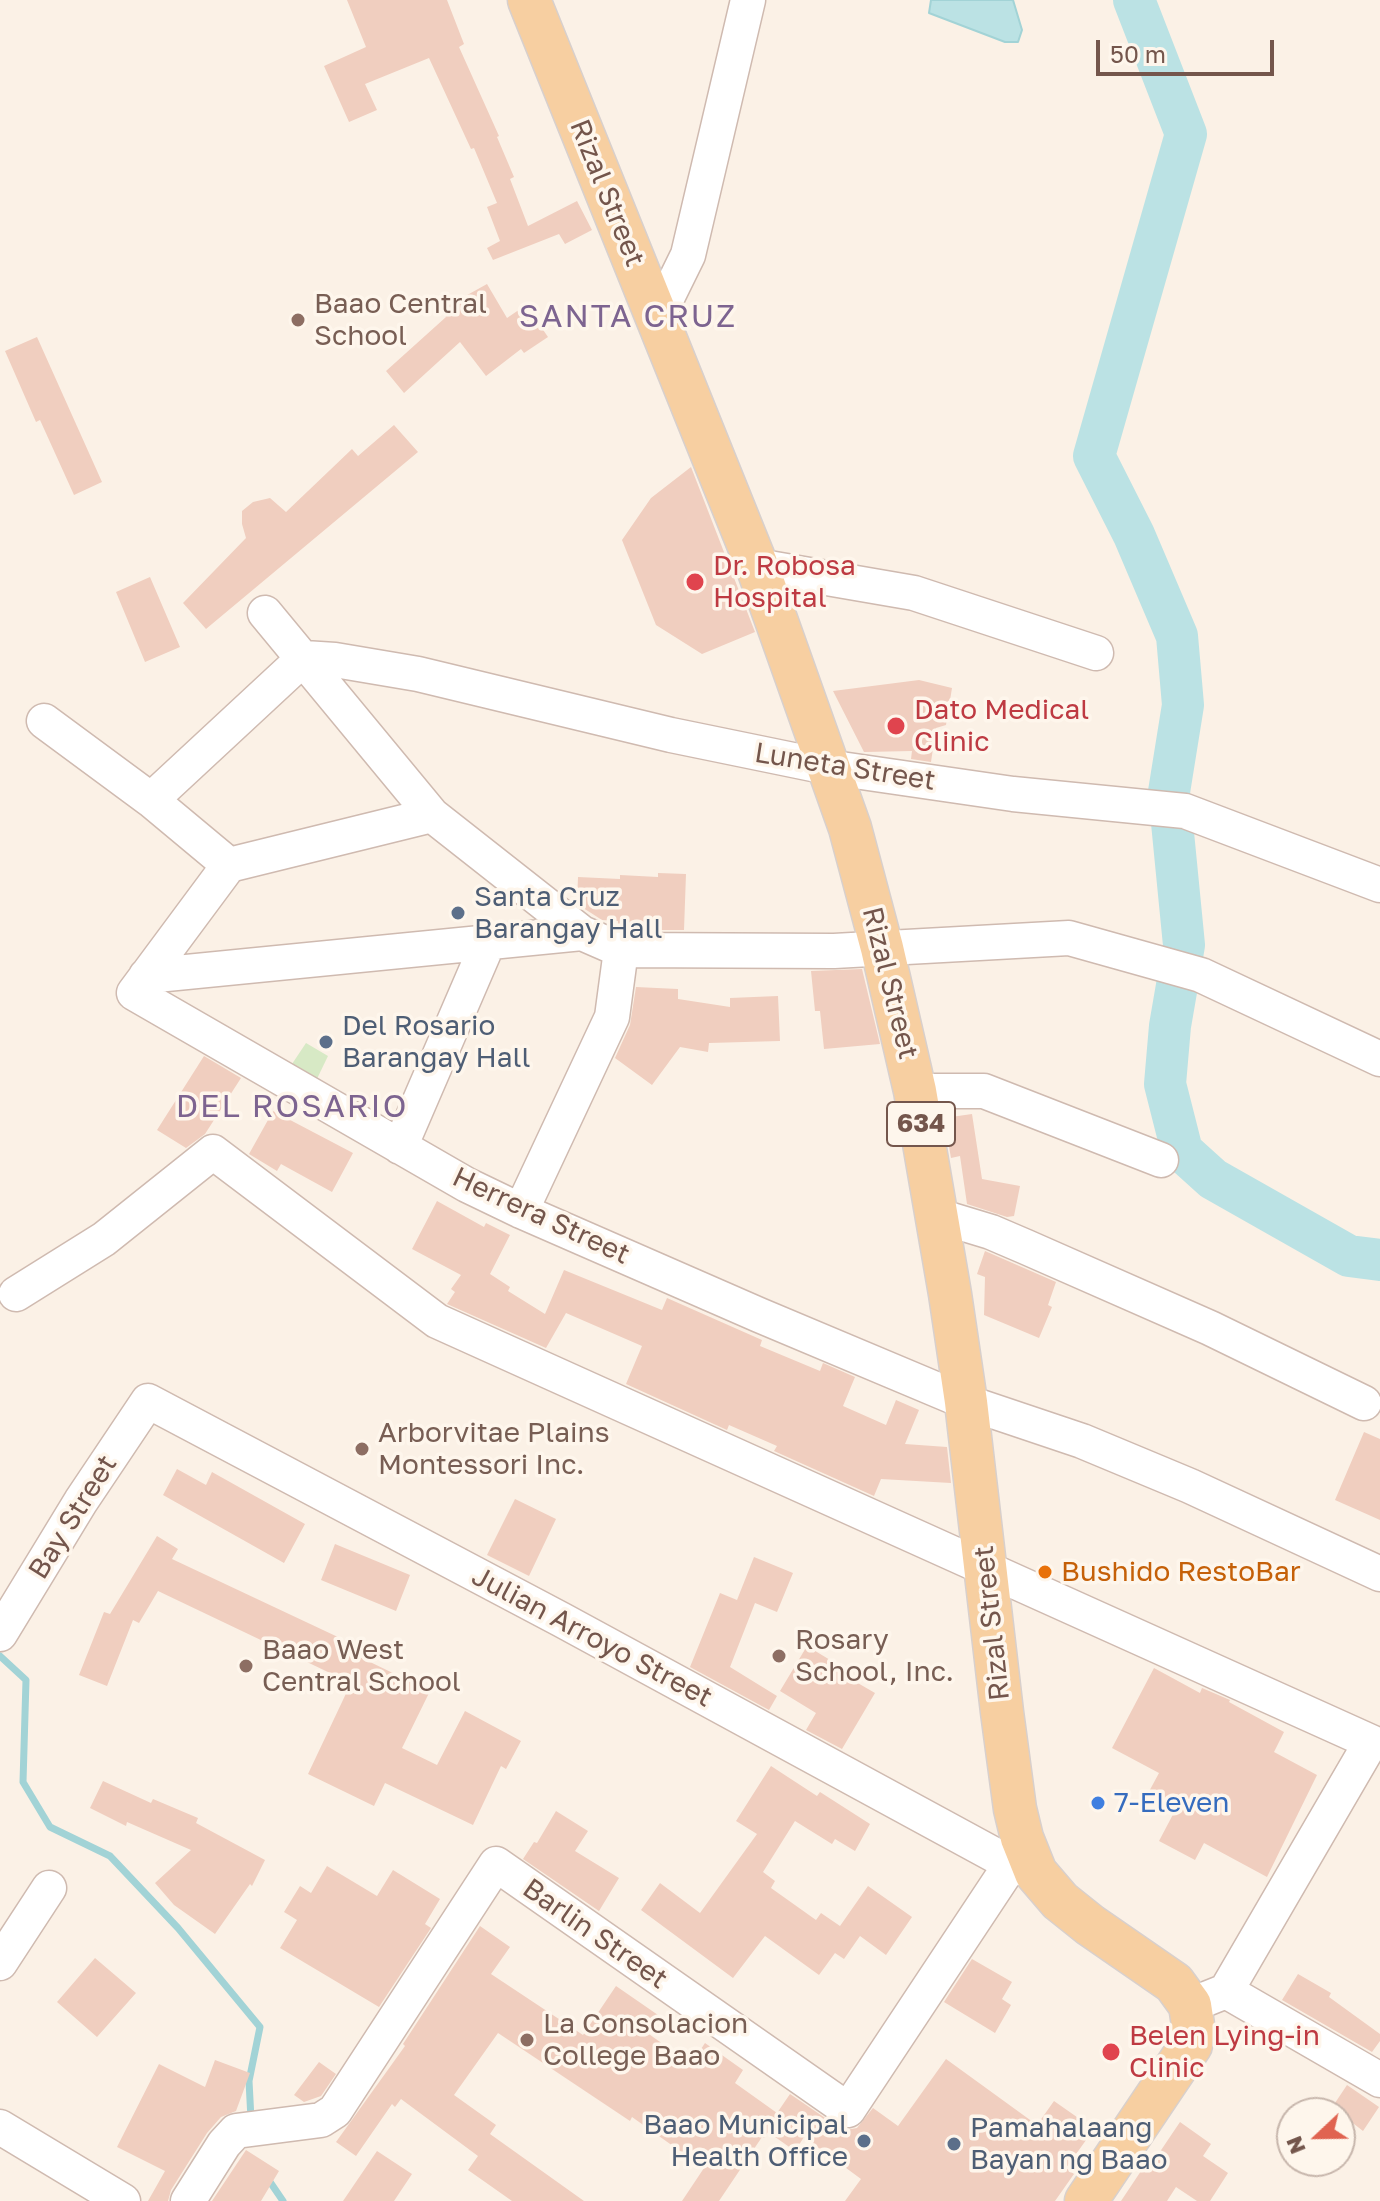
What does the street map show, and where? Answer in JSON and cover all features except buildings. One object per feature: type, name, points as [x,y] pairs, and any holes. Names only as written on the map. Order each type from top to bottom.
[{"type":"main road","name":"Rizal Street","points":[[529,0],[757,566],[850,828],[882,948],[915,1091],[966,1402],[1015,1809],[1022,1838],[1023,1869],[1090,1925],[1174,1983],[1208,1998]]},
{"type":"main road","points":[[1086,2201],[1191,2045],[1193,2025],[1208,1998]]},
{"type":"street","points":[[658,316],[688,255],[748,0]]},
{"type":"street","points":[[757,566],[914,593],[1096,653]]},
{"type":"street","points":[[265,613],[432,815],[582,933],[621,950],[834,951],[1069,938],[1201,975],[1380,1059]]},
{"type":"street","points":[[151,800],[304,658]]},
{"type":"street","name":"Luneta Street","points":[[304,658],[418,674],[657,732],[827,767],[1013,794],[1172,810],[1380,885]]},
{"type":"street","points":[[44,721],[151,800],[229,865]]},
{"type":"street","points":[[140,984],[229,865],[432,815]]},
{"type":"street","points":[[140,984],[582,933]]},
{"type":"street","points":[[400,1147],[488,943]]},
{"type":"street","points":[[521,1211],[612,1017],[621,950]]},
{"type":"street","name":"Herrera Street","points":[[140,984],[400,1147],[521,1211],[966,1402],[1082,1441],[1177,1480],[1380,1574]]},
{"type":"street","points":[[915,1091],[984,1091],[1161,1160]]},
{"type":"street","points":[[16,1294],[104,1239],[213,1152],[437,1321],[987,1571],[1376,1734],[1208,1998],[1380,2080]]},
{"type":"street","points":[[935,1215],[991,1232],[1054,1259],[1210,1328],[1364,1403]]},
{"type":"street","name":"Bay Street","points":[[2,1631],[81,1501],[148,1401]]},
{"type":"street","name":"Julian Arroyo Street","points":[[148,1401],[1023,1869]]},
{"type":"street","name":"Barlin Street","points":[[188,2201],[224,2144],[236,2131],[321,2120],[335,2111],[496,1864],[848,2110],[1023,1869]]},
{"type":"street","points":[[0,1963],[49,1888]]},
{"type":"street","points":[[0,2127],[123,2201]]},
{"type":"green space","points":[[306,1043],[328,1056],[314,1085],[288,1070]]},
{"type":"water","points":[[931,0],[1013,0],[1022,30],[1018,42],[1005,42],[929,13]]},
{"type":"waterway","points":[[1134,0],[1186,134],[1094,456],[1134,535],[1177,636],[1183,705],[1169,792],[1184,945],[1170,1026],[1165,1084],[1182,1151],[1213,1179],[1349,1256],[1380,1260]]},
{"type":"waterway","points":[[0,1656],[26,1680],[23,1782],[50,1827],[110,1856],[178,1928],[260,2027],[249,2081],[251,2119]]},
{"type":"waterway","points":[[266,2176],[283,2201]]},
{"type":"place","name":"Baao Central School","points":[[298,320]]},
{"type":"place","name":"Dr. Robosa Hospital","points":[[695,582]]},
{"type":"place","name":"Dato Medical Clinic","points":[[896,726]]},
{"type":"place","name":"Santa Cruz Barangay Hall","points":[[458,913]]},
{"type":"place","name":"Del Rosario Barangay Hall","points":[[326,1042]]},
{"type":"place","name":"Arborvitae Plains Montessori Inc.","points":[[362,1449]]},
{"type":"place","name":"Bushido RestoBar","points":[[1045,1572]]},
{"type":"place","name":"Rosary School, Inc.","points":[[779,1656]]},
{"type":"place","name":"Baao West Central School","points":[[246,1666]]},
{"type":"place","name":"7-Eleven","points":[[1098,1803]]},
{"type":"place","name":"La Consolacion College Baao","points":[[527,2040]]},
{"type":"place","name":"Belen Lying-in Clinic","points":[[1111,2052]]},
{"type":"place","name":"Baao Municipal Health Office","points":[[864,2141]]},
{"type":"place","name":"Pamahalaang Bayan ng Baao","points":[[954,2144]]},
{"type":"district","name":"SANTA CRUZ","points":[[628,317]]},
{"type":"district","name":"DEL ROSARIO","points":[[292,1107]]}]
